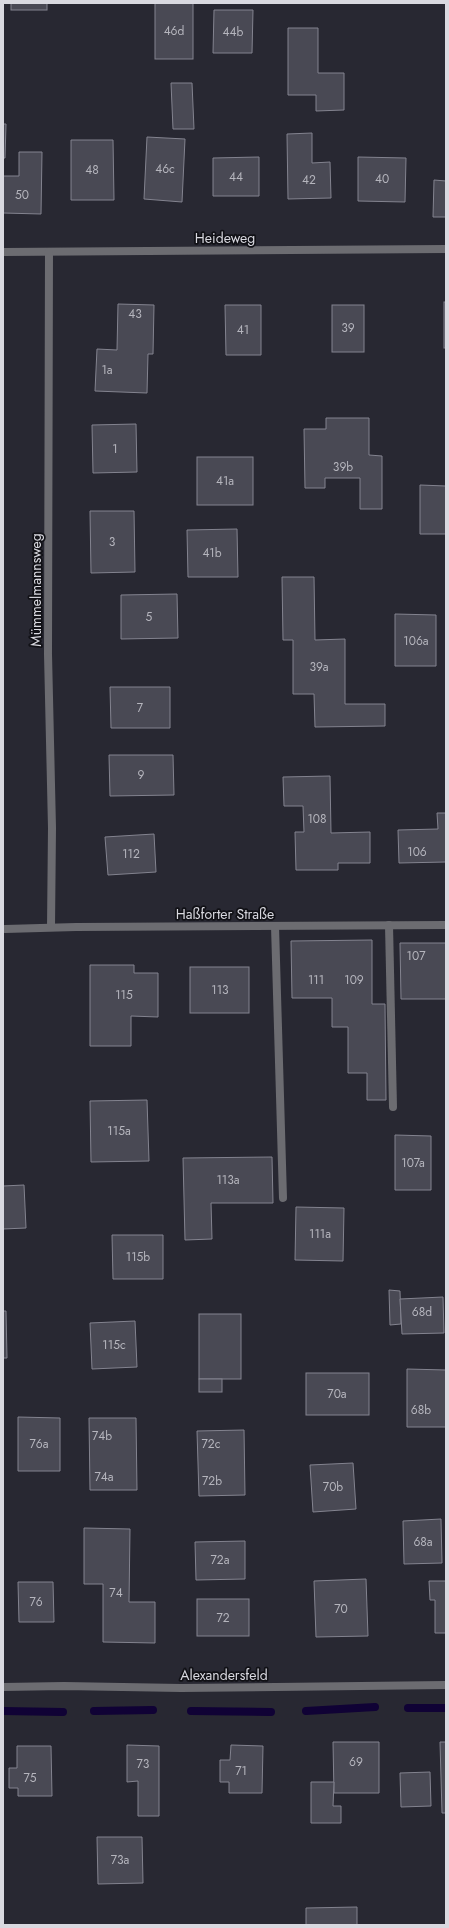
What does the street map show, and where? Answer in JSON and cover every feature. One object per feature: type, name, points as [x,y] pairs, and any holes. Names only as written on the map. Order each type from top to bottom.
[{"type":"street","name":"Heideweg","points":[[3,252],[446,249]]},
{"type":"street","name":"Mümmelmannsweg","points":[[49,252],[48,640],[52,828],[52,927]]},
{"type":"street","points":[[389,925],[393,1107]]},
{"type":"street","name":"Haßforter Straße","points":[[5,929],[52,927],[446,925]]},
{"type":"street","points":[[275,926],[283,1198]]},
{"type":"street","name":"Alexandersfeld","points":[[3,1687],[64,1686],[181,1688],[446,1685]]},
{"type":"building","points":[[11,3],[47,3],[47,10],[11,10]]},
{"type":"building","points":[[155,3],[193,3],[193,59],[155,59]]},
{"type":"building","points":[[214,10],[253,10],[252,53],[213,53]]},
{"type":"building","points":[[288,28],[318,28],[318,73],[344,73],[344,110],[316,111],[316,95],[288,95]]},
{"type":"building","points":[[171,83],[192,83],[194,129],[173,129]]},
{"type":"building","points":[[3,124],[6,124],[5,158],[3,158]]},
{"type":"building","points":[[312,133],[312,163],[330,162],[331,198],[288,199],[287,134]]},
{"type":"building","points":[[147,137],[185,139],[182,202],[144,199]]},
{"type":"building","points":[[71,140],[113,140],[114,200],[71,200]]},
{"type":"building","points":[[19,152],[42,152],[41,214],[3,213],[3,176],[19,176]]},
{"type":"building","points":[[259,157],[259,196],[213,196],[213,158]]},
{"type":"building","points":[[358,157],[406,158],[405,202],[358,201]]},
{"type":"building","points":[[434,180],[446,181],[446,217],[433,217]]},
{"type":"building","points":[[444,302],[446,302],[446,348],[444,348]]},
{"type":"building","points":[[118,304],[154,305],[153,354],[148,354],[147,393],[95,391],[97,349],[117,350]]},
{"type":"building","points":[[225,305],[261,305],[261,355],[226,355]]},
{"type":"building","points":[[332,305],[364,305],[364,352],[332,352]]},
{"type":"building","points":[[326,418],[369,418],[369,455],[382,456],[382,509],[360,509],[360,478],[325,478],[325,488],[305,488],[304,429],[326,429]]},
{"type":"building","points":[[136,424],[137,472],[93,473],[92,425]]},
{"type":"building","points":[[197,457],[253,457],[253,505],[197,505]]},
{"type":"building","points":[[420,485],[446,486],[446,534],[420,534]]},
{"type":"building","points":[[90,511],[134,511],[135,572],[91,573]]},
{"type":"building","points":[[237,529],[238,577],[188,577],[187,530]]},
{"type":"building","points":[[282,577],[314,577],[315,640],[345,639],[345,704],[385,704],[385,726],[315,727],[314,694],[293,694],[293,640],[283,640]]},
{"type":"building","points":[[177,594],[178,638],[121,639],[121,595]]},
{"type":"building","points":[[395,614],[436,615],[436,666],[395,666]]},
{"type":"building","points":[[110,687],[170,687],[170,728],[111,728]]},
{"type":"building","points":[[109,755],[173,755],[174,795],[110,796]]},
{"type":"building","points":[[330,776],[331,833],[370,832],[370,863],[338,863],[338,870],[296,870],[295,832],[304,832],[303,806],[284,806],[283,777]]},
{"type":"building","points":[[437,813],[446,813],[446,862],[399,863],[398,830],[438,829]]},
{"type":"building","points":[[154,834],[156,872],[108,875],[105,837]]},
{"type":"building","points":[[372,940],[372,1004],[385,1004],[386,1100],[367,1100],[367,1073],[348,1073],[348,1027],[332,1027],[332,998],[292,998],[291,941]]},
{"type":"building","points":[[400,943],[446,943],[446,999],[401,999]]},
{"type":"building","points":[[90,965],[134,965],[134,973],[158,973],[158,1017],[131,1016],[131,1046],[90,1046]]},
{"type":"building","points":[[190,967],[249,967],[249,1013],[190,1013]]},
{"type":"building","points":[[147,1100],[149,1161],[91,1162],[90,1101]]},
{"type":"building","points":[[395,1135],[431,1136],[431,1190],[395,1190]]},
{"type":"building","points":[[272,1157],[273,1203],[211,1203],[212,1239],[185,1240],[183,1158]]},
{"type":"building","points":[[24,1185],[26,1228],[3,1229],[3,1186]]},
{"type":"building","points":[[296,1207],[344,1208],[343,1261],[295,1260]]},
{"type":"building","points":[[112,1235],[163,1235],[163,1279],[113,1279]]},
{"type":"building","points":[[389,1290],[400,1291],[401,1324],[390,1325]]},
{"type":"building","points":[[443,1297],[444,1333],[402,1334],[400,1299]]},
{"type":"building","points":[[3,1311],[6,1311],[7,1358],[3,1358]]},
{"type":"building","points":[[199,1314],[241,1314],[241,1379],[199,1379]]},
{"type":"building","points":[[135,1321],[137,1367],[92,1369],[90,1323]]},
{"type":"building","points":[[407,1369],[446,1370],[446,1427],[407,1427]]},
{"type":"building","points":[[306,1373],[369,1373],[369,1415],[306,1415]]},
{"type":"building","points":[[199,1379],[222,1379],[222,1392],[199,1392]]},
{"type":"building","points":[[18,1417],[60,1418],[60,1471],[18,1471]]},
{"type":"building","points":[[89,1418],[136,1418],[137,1490],[90,1490]]},
{"type":"building","points":[[244,1430],[245,1495],[199,1496],[197,1431]]},
{"type":"building","points":[[353,1463],[356,1509],[313,1512],[310,1465]]},
{"type":"building","points":[[441,1519],[442,1563],[404,1564],[403,1521]]},
{"type":"building","points":[[84,1528],[130,1529],[129,1602],[155,1602],[155,1643],[103,1642],[103,1584],[84,1584]]},
{"type":"building","points":[[245,1541],[245,1579],[196,1580],[195,1542]]},
{"type":"building","points":[[366,1579],[368,1636],[316,1637],[314,1581]]},
{"type":"building","points":[[429,1581],[446,1581],[446,1633],[435,1633],[435,1600],[430,1600]]},
{"type":"building","points":[[18,1582],[53,1582],[54,1622],[19,1622]]},
{"type":"building","points":[[197,1599],[249,1599],[249,1636],[197,1636]]},
{"type":"building","points":[[333,1742],[379,1742],[379,1793],[334,1793]]},
{"type":"building","points":[[440,1742],[446,1742],[446,1813],[442,1813]]},
{"type":"building","points":[[127,1745],[159,1746],[159,1816],[138,1816],[138,1781],[127,1782]]},
{"type":"building","points":[[231,1745],[263,1746],[262,1793],[229,1793],[229,1782],[220,1782],[220,1760],[230,1760]]},
{"type":"building","points":[[17,1746],[51,1746],[52,1796],[18,1796],[18,1788],[9,1788],[9,1768],[17,1768]]},
{"type":"building","points":[[430,1772],[431,1806],[401,1807],[400,1773]]},
{"type":"building","points":[[311,1782],[334,1782],[333,1806],[341,1806],[341,1823],[311,1823]]},
{"type":"building","points":[[97,1837],[142,1837],[143,1883],[98,1884]]},
{"type":"building","points":[[357,1907],[357,1925],[306,1925],[306,1908]]},
{"type":"waterway","points":[[306,1711],[375,1707]]},
{"type":"waterway","points":[[408,1708],[446,1708]]},
{"type":"waterway","points":[[94,1711],[153,1710]]},
{"type":"waterway","points":[[3,1711],[63,1712]]},
{"type":"waterway","points":[[191,1711],[271,1712]]}]
